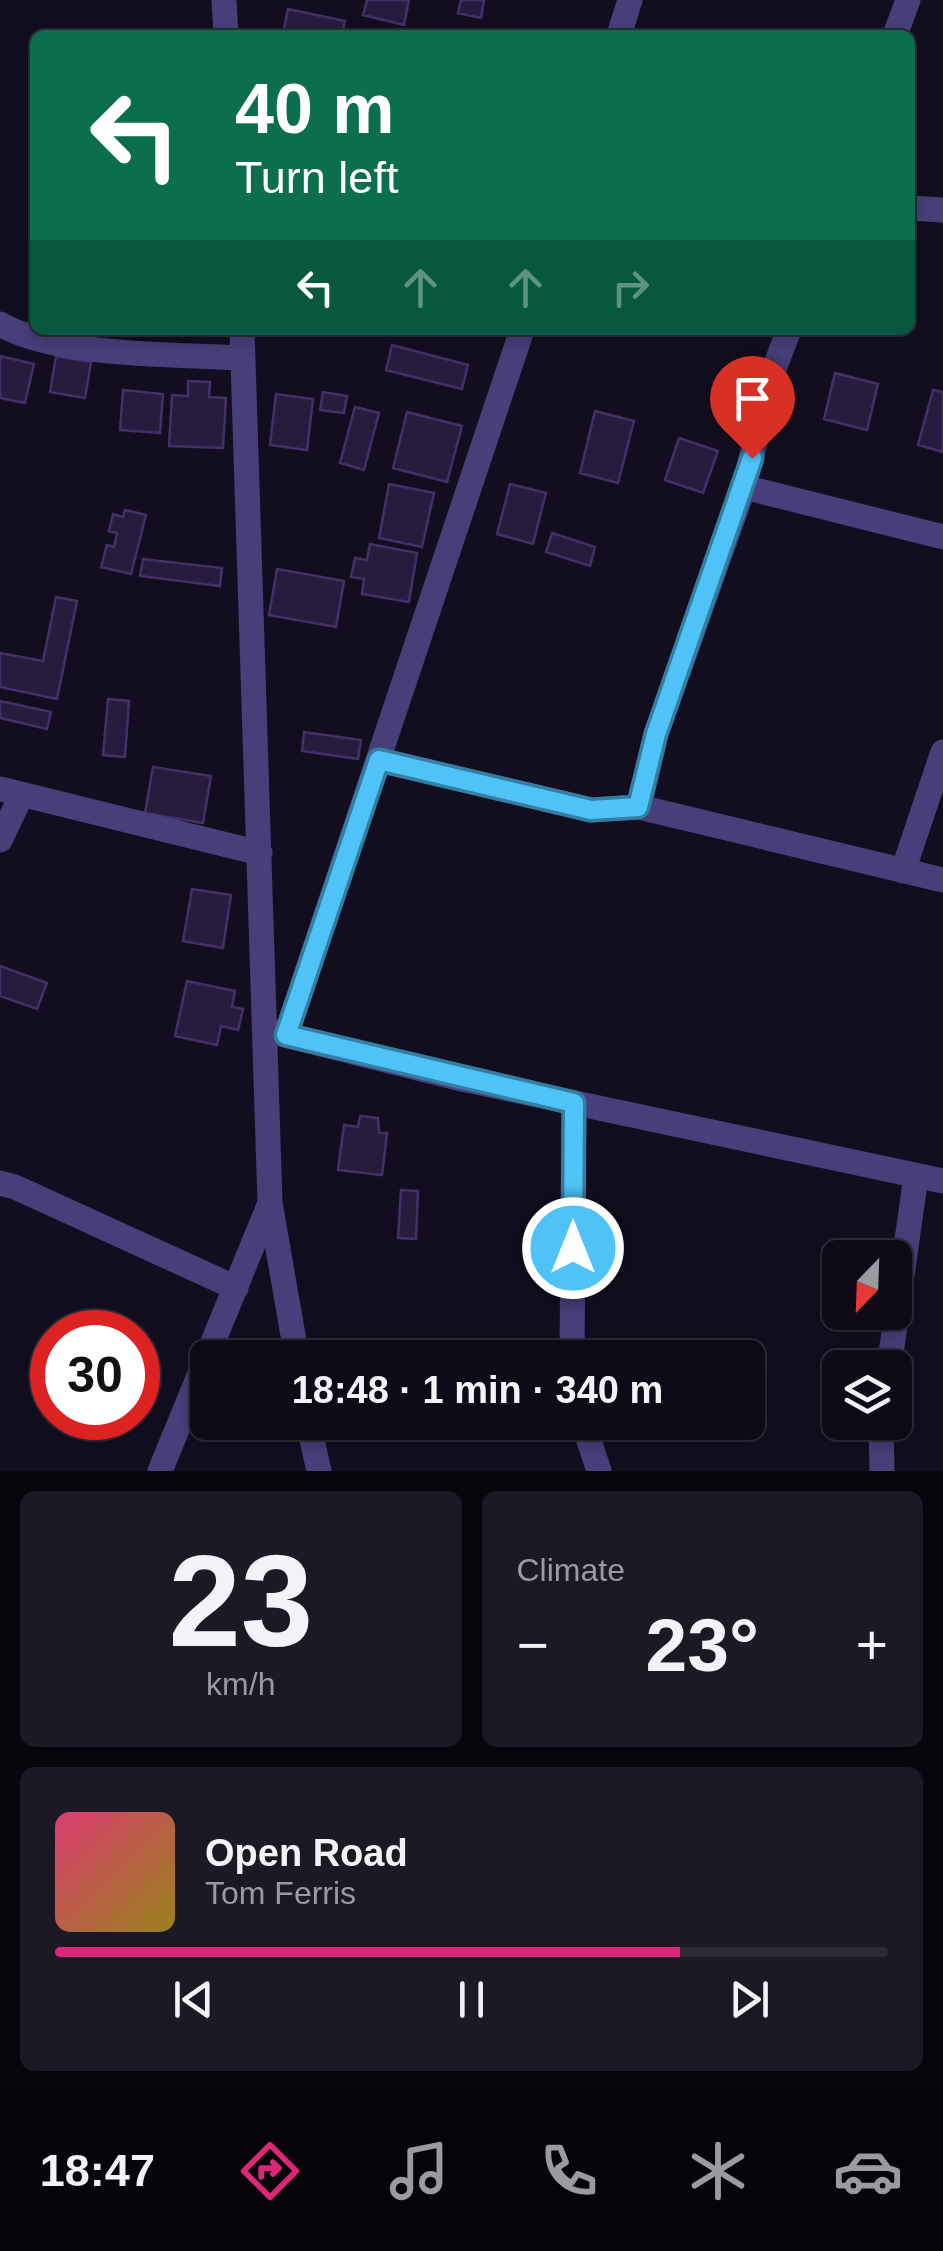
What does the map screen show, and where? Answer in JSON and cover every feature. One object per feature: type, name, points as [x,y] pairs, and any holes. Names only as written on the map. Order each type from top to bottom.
[{"type":"street","points":[[224,0],[230,30]]},
{"type":"street","points":[[621,30],[630,0]]},
{"type":"street","points":[[897,30],[908,0]]},
{"type":"street","points":[[915,208],[943,210]]},
{"type":"street","points":[[0,324],[38,340],[79,348],[242,358]]},
{"type":"street","points":[[242,335],[260,853],[274,1032],[270,1204],[294,1340]]},
{"type":"street","points":[[274,1032],[379,760],[520,335]]},
{"type":"street","points":[[638,807],[656,734],[744,487],[772,374],[788,335]]},
{"type":"street","points":[[744,487],[943,536]]},
{"type":"street","points":[[903,871],[943,752]]},
{"type":"street","points":[[379,760],[591,810],[638,807],[943,880]]},
{"type":"street","points":[[0,840],[10,792],[260,853]]},
{"type":"street","points":[[274,1032],[574,1103],[943,1181]]},
{"type":"street","points":[[572,1340],[574,1103]]},
{"type":"street","points":[[892,1350],[916,1176]]},
{"type":"street","points":[[0,1184],[15,1187],[236,1288]]},
{"type":"street","points":[[160,1471],[270,1204]]},
{"type":"street","points":[[312,1440],[319,1471]]},
{"type":"street","points":[[589,1440],[599,1471]]},
{"type":"street","points":[[881,1440],[882,1471]]},
{"type":"building","points":[[367,0],[409,0],[404,25],[363,15]]},
{"type":"building","points":[[461,0],[484,0],[481,18],[458,13]]},
{"type":"building","points":[[288,9],[345,21],[343,30],[284,30]]},
{"type":"building","points":[[392,345],[468,365],[462,389],[386,370]]},
{"type":"building","points":[[0,356],[34,364],[25,403],[0,398]]},
{"type":"building","points":[[56,356],[91,362],[85,398],[50,392]]},
{"type":"building","points":[[835,373],[878,384],[867,430],[824,419]]},
{"type":"building","points":[[188,381],[210,382],[209,397],[226,398],[223,448],[169,446],[172,395],[188,396]]},
{"type":"building","points":[[123,390],[163,394],[160,433],[120,430]]},
{"type":"building","points":[[933,390],[943,392],[943,452],[918,445]]},
{"type":"building","points":[[323,392],[347,396],[344,413],[320,410]]},
{"type":"building","points":[[276,394],[313,399],[307,450],[270,445]]},
{"type":"building","points":[[355,407],[379,413],[364,470],[340,463]]},
{"type":"building","points":[[595,411],[634,421],[618,483],[580,473]]},
{"type":"building","points":[[407,412],[462,426],[447,482],[393,468]]},
{"type":"building","points":[[679,438],[718,451],[703,493],[665,480]]},
{"type":"building","points":[[389,484],[434,493],[422,547],[379,538]]},
{"type":"building","points":[[510,484],[546,493],[533,544],[497,534]]},
{"type":"building","points":[[125,510],[146,515],[131,574],[101,567],[107,545],[114,547],[117,533],[109,531],[113,514],[123,517]]},
{"type":"building","points":[[552,533],[595,547],[590,566],[546,552]]},
{"type":"building","points":[[370,544],[417,553],[409,602],[362,594],[364,579],[351,577],[355,558],[367,560]]},
{"type":"building","points":[[143,559],[222,568],[220,586],[140,576]]},
{"type":"building","points":[[277,569],[344,581],[336,627],[269,615]]},
{"type":"building","points":[[56,597],[77,601],[57,699],[0,687],[0,653],[43,661]]},
{"type":"building","points":[[108,699],[129,701],[125,757],[103,755]]},
{"type":"building","points":[[0,701],[51,712],[47,729],[0,718]]},
{"type":"building","points":[[304,732],[361,740],[358,759],[302,751]]},
{"type":"building","points":[[153,767],[211,776],[203,823],[145,813]]},
{"type":"building","points":[[192,889],[231,895],[223,948],[183,941]]},
{"type":"building","points":[[0,966],[47,983],[37,1009],[0,996]]},
{"type":"building","points":[[187,981],[235,991],[232,1007],[243,1009],[238,1030],[221,1026],[217,1045],[175,1036]]},
{"type":"building","points":[[360,1116],[378,1118],[379,1133],[387,1133],[382,1175],[338,1170],[344,1125],[358,1127]]},
{"type":"building","points":[[401,1190],[418,1191],[416,1239],[398,1238]]},
{"type":"route","points":[[573,1248],[574,1103],[286,1035],[379,760],[591,810],[638,807],[656,734],[752,458]]}]
